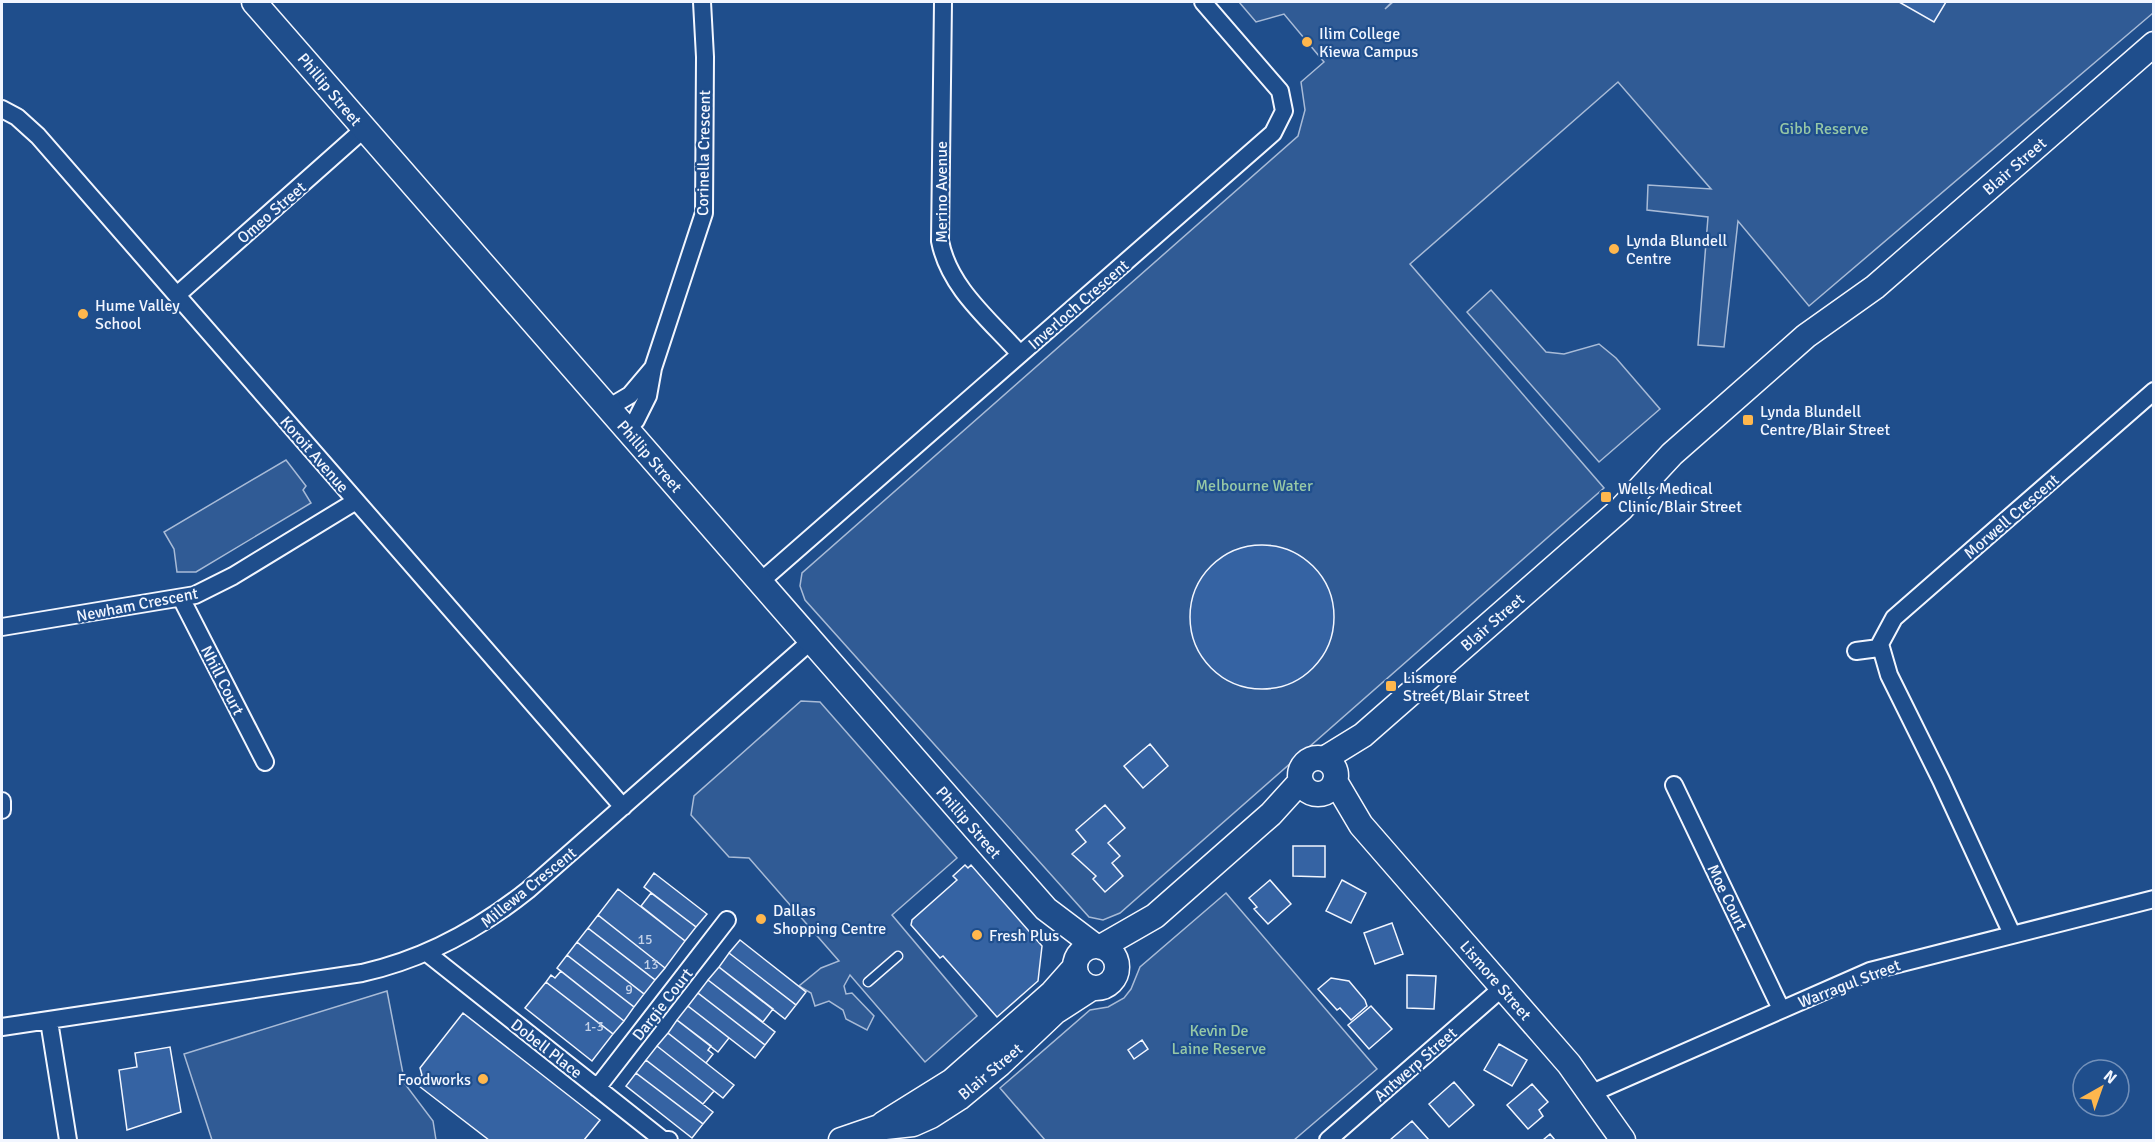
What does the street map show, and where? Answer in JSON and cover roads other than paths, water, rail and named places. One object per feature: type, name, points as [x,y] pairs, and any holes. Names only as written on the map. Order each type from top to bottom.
[{"type":"street","name":"Phillip Street","points":[[254,2],[1046,909],[1104,953]]},
{"type":"street","name":"Corinella Crescent","points":[[627,430],[643,409],[653,368],[704,213],[705,57],[702,2]]},
{"type":"street","name":"Merino Avenue","points":[[943,2],[940,241],[943,256],[954,280],[1020,354]]},
{"type":"street","name":"Inverloch Crescent","points":[[760,582],[1264,142],[1282,118],[1284,102],[1280,92],[1203,2]]},
{"type":"street","name":"Blair Street","points":[[1104,953],[1155,916],[1271,814],[1322,781],[1363,735],[1621,508],[1683,466],[1830,336],[1875,287],[2154,44]]},
{"type":"street","name":"Koroit Avenue","points":[[2,109],[29,126],[623,807]]},
{"type":"street","name":"Omeo Street","points":[[177,295],[364,129]]},
{"type":"street","name":"Corinella Crescent","points":[[608,408],[630,395],[653,368]]},
{"type":"street","name":"Morwell Crescent","points":[[1879,648],[1886,628],[1894,618],[2154,391]]},
{"type":"street","name":"Newham Crescent","points":[[2,627],[181,598],[203,592],[356,501]]},
{"type":"street","name":"Nhill Court","points":[[181,598],[265,762]]},
{"type":"street","name":"Millewa Crescent","points":[[2,1028],[362,973],[405,962],[427,953],[478,927],[507,907],[811,641]]},
{"type":"street","points":[[1856,651],[1879,648],[1889,675],[2013,934]]},
{"type":"street","name":"Lismore Street","points":[[1322,781],[1592,1093],[1623,1140]]},
{"type":"street","name":"Moe Court","points":[[1674,785],[1781,1008]]},
{"type":"street","name":"Warragul Street","points":[[1592,1093],[1781,1008],[1890,965],[2154,899]]},
{"type":"street","name":"Phillip Street","points":[[1046,909],[1076,964]]},
{"type":"street","name":"Dargie Court","points":[[597,1088],[727,920]]},
{"type":"street","points":[[1083,951],[1104,953],[1110,983],[1092,988],[1080,981],[1076,964],[1083,951]]},
{"type":"street","name":"Dobell Place","points":[[427,953],[663,1140],[669,1140]]},
{"type":"street","name":"Blair Street","points":[[876,1128],[951,1081],[1052,993],[1076,964]]},
{"type":"street","name":"Blair Street","points":[[841,1140],[876,1128],[913,1124],[945,1108],[1000,1064],[1054,1012],[1092,988]]},
{"type":"street","name":"Antwerp Street","points":[[1328,1140],[1502,988]]},
{"type":"street","points":[[49,1021],[68,1140]]},
{"type":"lane","points":[[868,982],[898,956]]},
{"type":"place","name":"Ilim College Kiewa Campus","points":[[1307,42]]},
{"type":"place","name":"Lynda Blundell Centre","points":[[1614,249]]},
{"type":"place","name":"Hume Valley School","points":[[83,314]]},
{"type":"place","name":"Lynda Blundell Centre/Blair Street","points":[[1748,420]]},
{"type":"place","name":"Wells Medical Clinic/Blair Street","points":[[1606,497]]},
{"type":"place","name":"Lismore Street/Blair Street","points":[[1391,686]]},
{"type":"place","name":"Dallas Shopping Centre","points":[[761,919]]},
{"type":"place","name":"Fresh Plus","points":[[977,935]]},
{"type":"place","name":"Foodworks","points":[[483,1079]]},
{"type":"park label","name":"Gibb Reserve","points":[[1824,128]]},
{"type":"park label","name":"Melbourne Water","points":[[1254,485]]},
{"type":"park label","name":"Kevin De Laine Reserve","points":[[1219,1039]]}]
